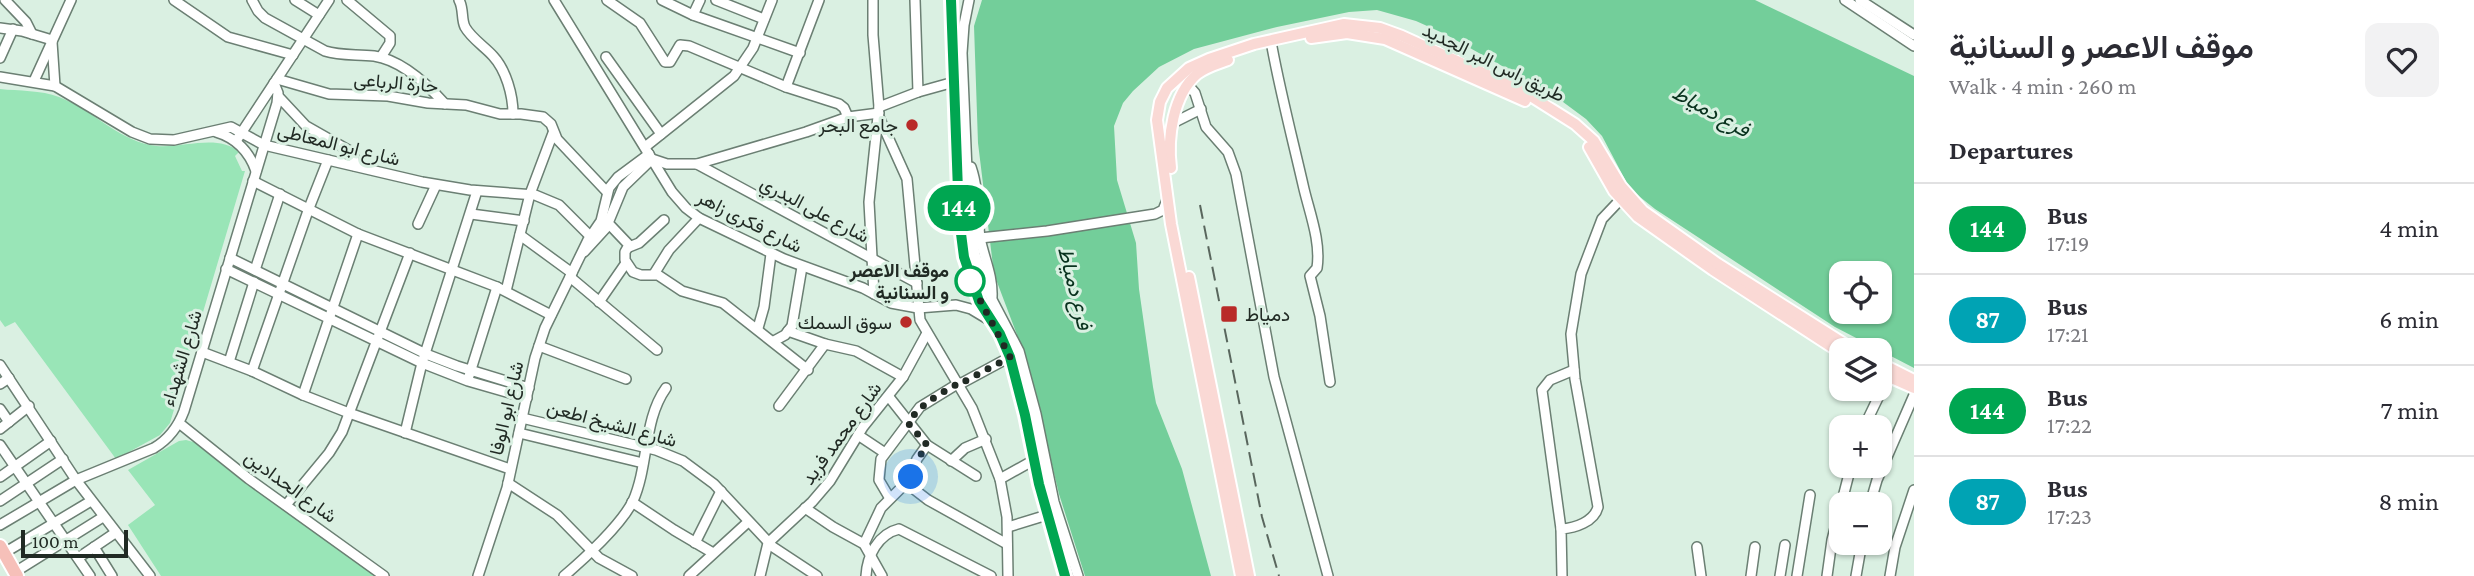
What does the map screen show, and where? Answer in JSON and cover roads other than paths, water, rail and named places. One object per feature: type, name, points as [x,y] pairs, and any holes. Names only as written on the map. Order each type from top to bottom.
[{"type":"highway","points":[[2,550],[16,574]]},
{"type":"main road","name":"طريق راس البر الجديد","points":[[1158,108],[1167,88],[1178,77],[1202,61],[1239,48],[1344,24],[1368,25],[1391,31],[1478,75],[1579,135],[1592,150],[1620,200],[1644,223],[1834,338]]},
{"type":"main road","name":"طريق راس البر الجديد","points":[[1188,85],[1205,69],[1272,47],[1334,33],[1360,33],[1385,39],[1533,97],[1582,129],[1599,148],[1621,186],[1637,206],[1716,267],[1829,346]]},
{"type":"main road","points":[[1178,77],[1182,83],[1188,85],[1174,118],[1169,157],[1178,223],[1249,576]]},
{"type":"main road","points":[[1174,118],[1168,106],[1158,108],[1157,120],[1171,223],[1241,576]]},
{"type":"main road","points":[[1892,369],[1914,380]]},
{"type":"main road","points":[[1892,378],[1914,388]]},
{"type":"street","points":[[5,0],[26,22],[32,34]]},
{"type":"street","points":[[34,81],[71,0]]},
{"type":"street","points":[[174,0],[228,37],[293,55]]},
{"type":"street","points":[[252,0],[261,15],[335,54],[381,57],[420,79],[446,104]]},
{"type":"street","points":[[295,0],[319,15]]},
{"type":"street","points":[[236,141],[329,0]]},
{"type":"street","points":[[347,0],[390,36],[390,43],[381,57]]},
{"type":"street","points":[[460,0],[466,28],[493,56],[513,95],[513,114]]},
{"type":"street","name":"شارع فكرى زاهر","points":[[554,0],[675,197],[699,218],[771,254],[863,288],[900,305],[918,308],[956,305],[971,309],[991,321]]},
{"type":"street","points":[[607,0],[640,23],[665,62],[670,62],[681,45],[786,87],[839,104],[848,117]]},
{"type":"street","points":[[662,0],[693,15],[800,52]]},
{"type":"street","points":[[693,15],[700,0]]},
{"type":"street","points":[[716,0],[764,19]]},
{"type":"street","points":[[772,0],[741,68],[727,83],[661,134],[649,153],[667,164],[697,164],[848,117],[879,113],[918,92],[954,82]]},
{"type":"street","points":[[786,87],[819,0]]},
{"type":"street","points":[[873,0],[879,113],[869,202],[874,294]]},
{"type":"street","points":[[915,0],[918,92]]},
{"type":"street","points":[[951,0],[959,218],[964,257],[974,290],[1010,357],[1065,576]]},
{"type":"street","points":[[951,13],[957,0]]},
{"type":"street","points":[[969,0],[962,53],[971,236],[980,272],[1019,351],[1036,414],[1054,502],[1078,576]]},
{"type":"street","points":[[1845,0],[1914,46]]},
{"type":"street","points":[[1860,0],[1914,35]]},
{"type":"street","points":[[0,28],[52,40]]},
{"type":"street","points":[[0,58],[13,29]]},
{"type":"street","points":[[52,40],[55,86]]},
{"type":"street","points":[[1272,47],[1284,112],[1293,137],[1317,246],[1317,268],[1310,276],[1320,316],[1329,382]]},
{"type":"street","points":[[606,57],[661,134]]},
{"type":"street","points":[[0,77],[55,86],[132,132],[146,137],[169,140],[216,132],[228,127],[242,132]]},
{"type":"street","points":[[276,81],[278,96],[306,126],[352,153],[355,166]]},
{"type":"street","name":"حارة الرباعى","points":[[276,81],[324,93],[377,95],[471,106],[500,114],[545,118],[551,124],[553,133]]},
{"type":"street","points":[[1188,85],[1195,93],[1206,127],[1228,152],[1236,174],[1274,377],[1328,576]]},
{"type":"street","name":"شارع الشهداء","points":[[0,525],[76,480],[154,448],[168,437],[179,423],[278,96]]},
{"type":"street","points":[[1174,118],[1201,109]]},
{"type":"street","points":[[879,113],[907,180],[920,320],[959,384],[986,439],[1000,479],[1008,527],[1008,576]]},
{"type":"street","points":[[216,132],[236,141],[249,155],[255,177],[280,194],[358,234],[497,287],[551,315]]},
{"type":"street","name":"شارع ابو المعاطى","points":[[242,132],[264,145],[436,185],[530,194],[545,198],[559,205],[590,236]]},
{"type":"street","points":[[506,291],[530,194],[553,133],[607,192]]},
{"type":"street","name":"شارع ابو الوفا","points":[[478,576],[508,484],[539,346],[551,315],[590,236],[601,221],[607,192],[618,177],[649,153]]},
{"type":"street","name":"شارع ابو الوفا","points":[[583,253],[598,240],[609,224],[623,187],[649,153]]},
{"type":"street","points":[[967,159],[975,181],[981,241],[990,276],[992,299]]},
{"type":"street","points":[[252,371],[328,160]]},
{"type":"street","name":"شارع على البدري","points":[[697,164],[917,283]]},
{"type":"street","points":[[418,224],[436,185]]},
{"type":"street","points":[[405,433],[424,358],[477,191]]},
{"type":"street","points":[[255,270],[280,194]]},
{"type":"street","points":[[1130,220],[1160,212],[1165,208],[1167,200]]},
{"type":"street","points":[[1560,528],[1569,528],[1590,519],[1598,506],[1574,370],[1572,334],[1581,274],[1602,219],[1620,200]]},
{"type":"street","points":[[471,214],[524,221]]},
{"type":"street","points":[[654,274],[669,250],[699,218]]},
{"type":"street","points":[[981,241],[1130,220],[1160,219],[1171,223]]},
{"type":"street","points":[[664,220],[625,253],[626,263],[631,270],[638,274],[654,274],[686,293],[723,303],[775,341],[808,370]]},
{"type":"street","points":[[609,224],[629,247]]},
{"type":"street","points":[[303,395],[358,234]]},
{"type":"street","points":[[520,235],[571,275],[657,350]]},
{"type":"street","points":[[286,505],[329,453],[342,432],[410,253]]},
{"type":"street","points":[[758,328],[764,307],[771,254]]},
{"type":"street","points":[[230,258],[255,270],[329,320],[375,342],[471,371],[528,393]]},
{"type":"street","points":[[599,302],[626,263]]},
{"type":"street","points":[[775,341],[788,331],[792,323],[802,267]]},
{"type":"street","points":[[226,269],[254,282],[333,309],[379,331],[468,381],[528,393]]},
{"type":"street","points":[[229,362],[254,282]]},
{"type":"street","points":[[468,381],[497,287]]},
{"type":"street","points":[[788,331],[856,351],[903,377]]},
{"type":"street","name":"شارع محمد فريد","points":[[768,543],[830,481],[858,435],[903,377],[927,333]]},
{"type":"street","points":[[779,406],[825,344]]},
{"type":"street","points":[[539,346],[626,379]]},
{"type":"street","points":[[202,352],[349,413],[510,469]]},
{"type":"street","points":[[889,497],[881,486],[878,473],[885,453],[925,403],[1010,357]]},
{"type":"street","points":[[0,365],[76,480],[150,576]]},
{"type":"street","points":[[1562,576],[1560,528],[1542,390],[1550,380],[1574,370]]},
{"type":"street","points":[[0,384],[9,378]]},
{"type":"street","points":[[564,576],[592,552],[632,502],[654,412],[666,388]]},
{"type":"street","points":[[1874,492],[1914,395]]},
{"type":"street","points":[[888,397],[927,445],[976,476]]},
{"type":"street","points":[[0,429],[29,406]]},
{"type":"street","points":[[0,410],[9,422]]},
{"type":"street","name":"شارع الشيخ اطعن","points":[[522,418],[647,448],[683,461],[721,491],[768,543],[817,576]]},
{"type":"street","name":"شارع الحدادين","points":[[179,423],[384,576]]},
{"type":"street","points":[[519,433],[643,463]]},
{"type":"street","points":[[858,435],[885,453]]},
{"type":"street","points":[[951,461],[965,448],[986,439]]},
{"type":"street","points":[[0,477],[51,441]]},
{"type":"street","points":[[0,445],[90,576]]},
{"type":"street","points":[[864,544],[879,511],[889,497],[906,484],[927,445]]},
{"type":"street","points":[[0,500],[63,460]]},
{"type":"street","points":[[1000,479],[1034,460]]},
{"type":"street","points":[[1827,576],[1832,540],[1848,478]]},
{"type":"street","points":[[508,484],[557,514],[592,552],[607,564],[632,576]]},
{"type":"street","points":[[906,484],[928,500],[1007,544]]},
{"type":"street","points":[[1890,576],[1895,547],[1914,490]]},
{"type":"street","points":[[695,543],[721,491]]},
{"type":"street","points":[[1797,576],[1810,495]]},
{"type":"street","points":[[2,550],[55,524],[91,501]]},
{"type":"street","points":[[632,502],[713,553]]},
{"type":"street","points":[[805,508],[864,544],[883,576]]},
{"type":"street","points":[[1008,527],[1048,515]]},
{"type":"street","points":[[16,574],[103,517]]},
{"type":"street","points":[[689,576],[748,522]]},
{"type":"street","points":[[866,576],[870,556],[877,543],[889,532],[899,529],[991,576]]},
{"type":"street","points":[[78,558],[115,533]]},
{"type":"street","points":[[760,576],[768,543]]},
{"type":"street","points":[[1780,576],[1785,545]]},
{"type":"street","points":[[94,547],[112,576]]},
{"type":"street","points":[[1697,547],[1701,576]]},
{"type":"street","points":[[1751,576],[1755,547]]},
{"type":"street","points":[[1856,576],[1860,555]]},
{"type":"water","name":"فرع دمياط","points":[[982,0],[1755,0],[1914,76],[1914,368],[1892,357],[1892,338],[1856,338],[1830,324],[1892,324],[1892,261],[1829,261],[1829,323],[1655,209],[1630,189],[1602,136],[1586,119],[1559,99],[1445,34],[1416,21],[1377,10],[1349,12],[1277,27],[1194,49],[1159,67],[1123,103],[1114,126],[1117,180],[1136,243],[1139,289],[1156,403],[1182,469],[1211,576],[1085,576],[1059,494],[1028,364],[994,274],[978,143],[974,26]]},
{"type":"railway","points":[[1200,205],[1262,517],[1279,576]]},
{"type":"place","name":"جامع البحر","points":[[912,125]]},
{"type":"place","name":"موقف الاعصر و السنانية","points":[[970,281]]},
{"type":"place","name":"دمياط","points":[[1229,314]]},
{"type":"place","name":"سوق السمك","points":[[906,322]]}]
